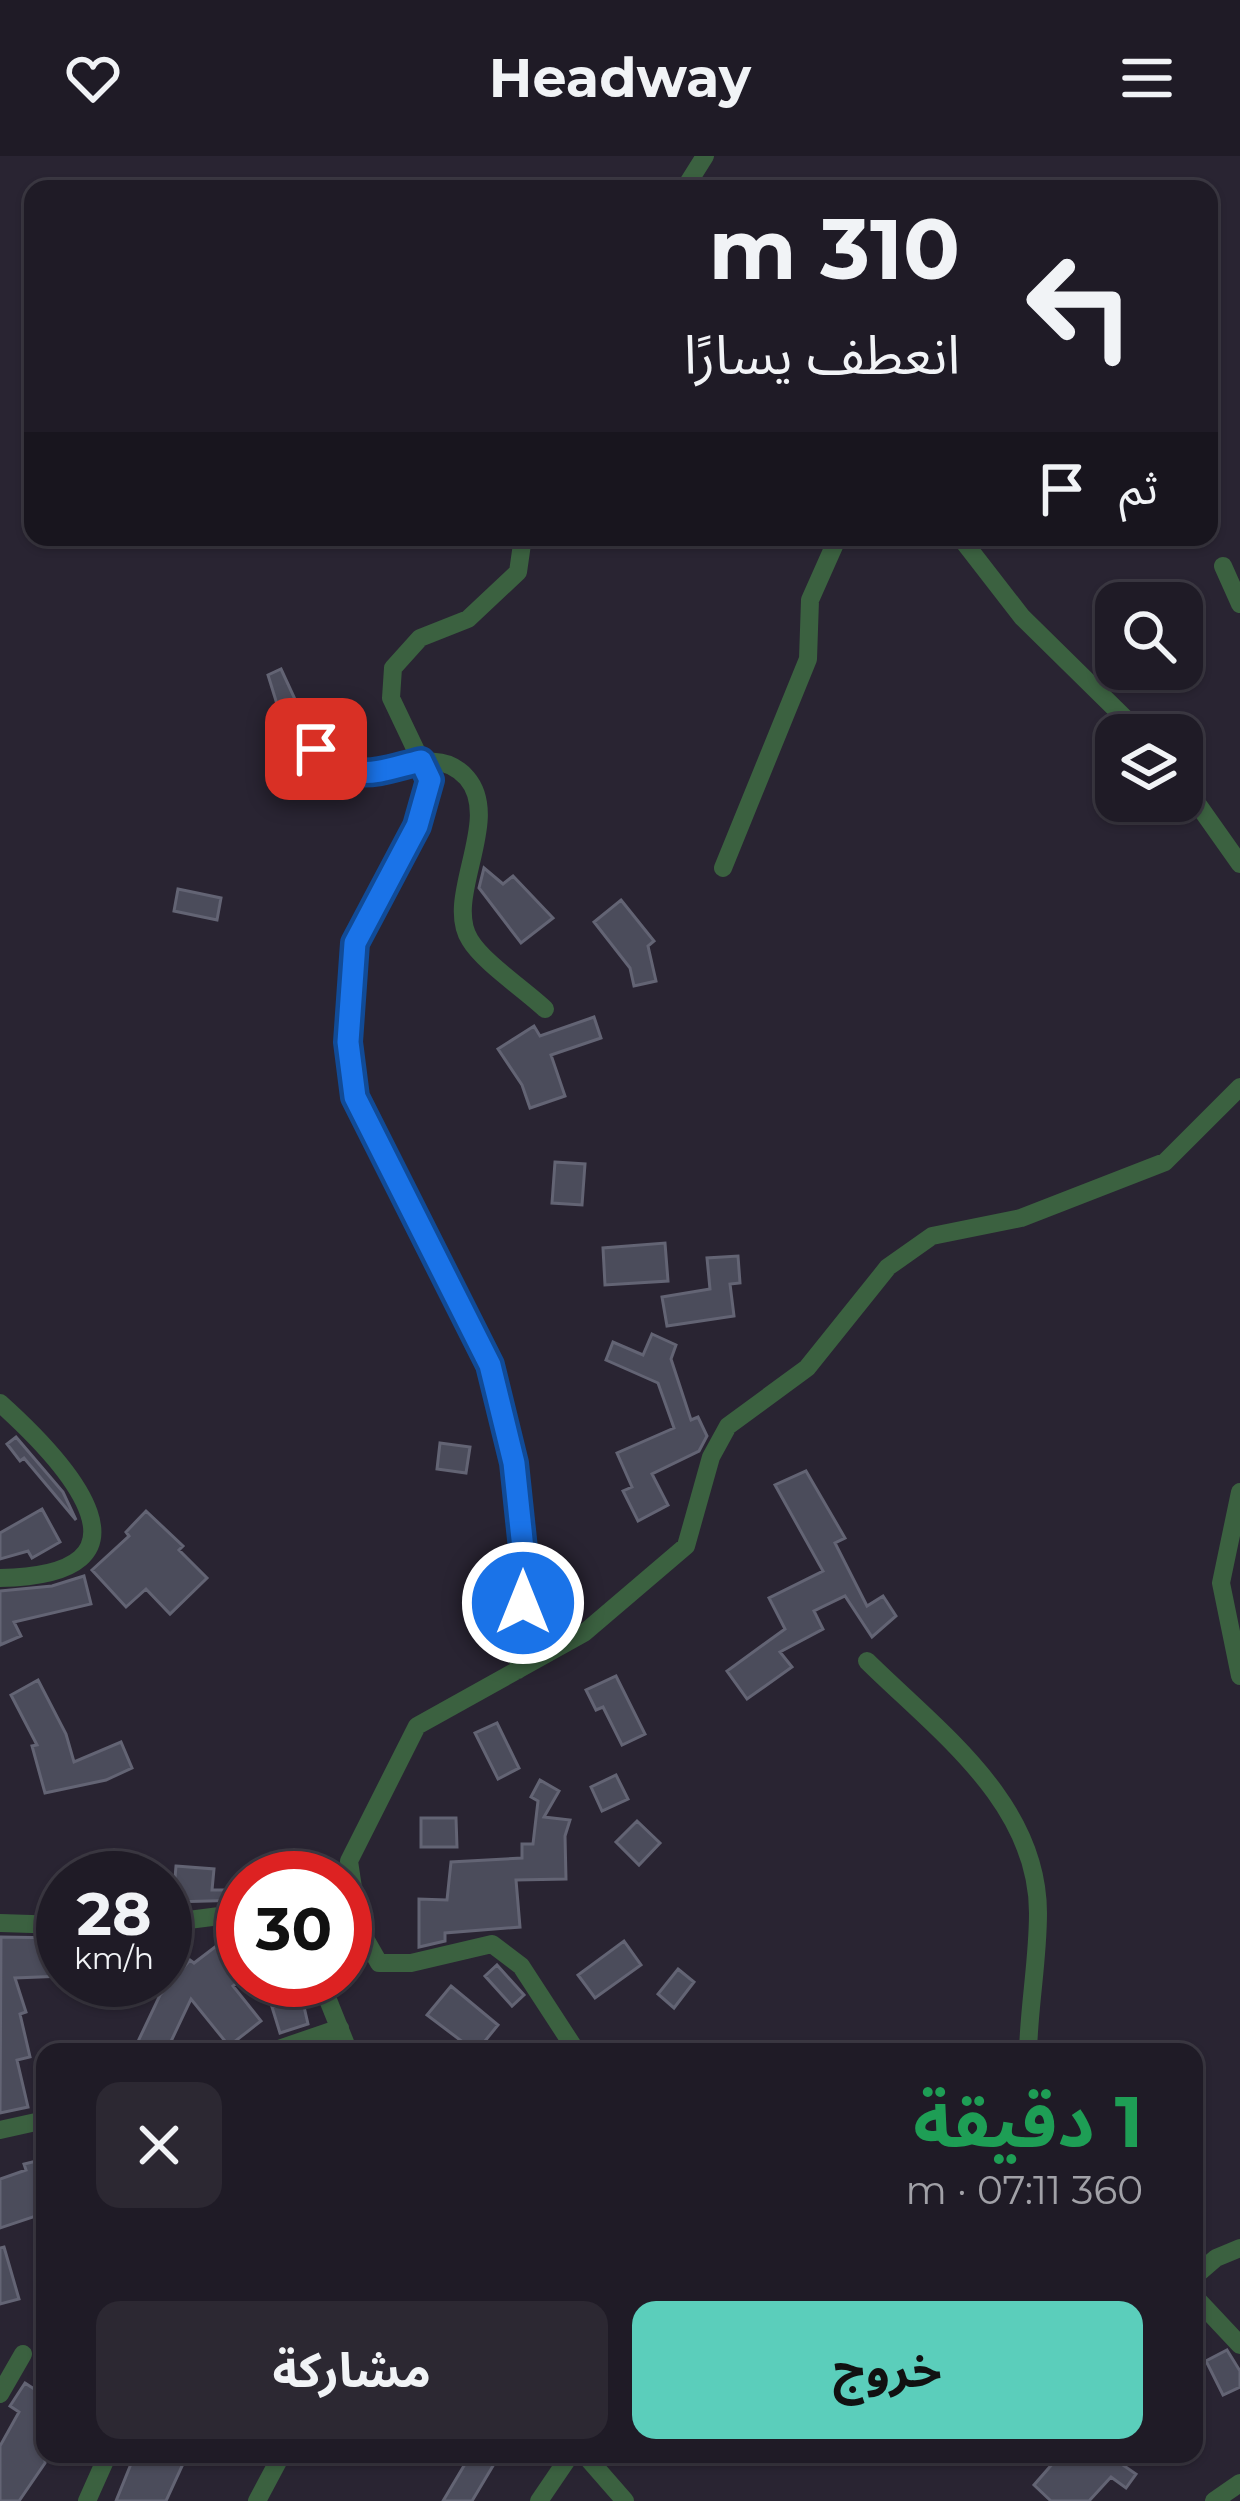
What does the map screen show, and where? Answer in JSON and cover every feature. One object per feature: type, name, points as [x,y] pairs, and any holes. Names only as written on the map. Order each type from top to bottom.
[{"type":"street","points":[[518,1670],[525,1568],[514,1463],[490,1365],[355,1097],[348,1042],[355,943],[417,826],[430,780],[392,698],[393,668],[420,638],[468,619],[518,572],[522,546]]},
{"type":"street","points":[[723,868],[808,659],[810,600],[834,546]]},
{"type":"street","points":[[967,546],[1022,617],[1121,714]]},
{"type":"street","points":[[1223,566],[1240,604]]},
{"type":"street","points":[[316,749],[337,770],[367,775],[421,761],[444,761],[470,780],[480,811],[463,919],[470,940],[545,1009]]},
{"type":"street","points":[[1203,812],[1240,864]]},
{"type":"street","points":[[354,1851],[417,1726],[584,1633],[686,1546],[711,1456],[728,1426],[807,1368],[888,1267],[932,1236],[1021,1218],[1166,1162],[1240,1087]]},
{"type":"street","points":[[0,1403],[44,1445],[76,1489],[92,1520],[95,1539],[82,1562],[44,1577],[0,1578]]},
{"type":"street","points":[[1240,1492],[1220,1583],[1240,1676]]},
{"type":"street","points":[[867,1661],[995,1790],[1021,1828],[1039,1910],[1029,2043]]},
{"type":"street","points":[[0,1923],[36,1924]]},
{"type":"street","points":[[372,1951],[379,1963],[411,1963],[492,1944],[521,1966],[571,2043]]},
{"type":"street","points":[[331,2007],[346,2043]]},
{"type":"street","points":[[296,2043],[340,2028]]},
{"type":"street","points":[[0,2130],[36,2122]]},
{"type":"street","points":[[1203,2269],[1240,2248]]},
{"type":"street","points":[[1203,2306],[1240,2345]]},
{"type":"street","points":[[0,2394],[22,2354]]},
{"type":"street","points":[[87,2501],[104,2463]]},
{"type":"street","points":[[257,2501],[277,2463]]},
{"type":"street","points":[[539,2501],[565,2463]]},
{"type":"street","points":[[592,2463],[625,2501]]},
{"type":"street","points":[[1214,2501],[1240,2483]]},
{"type":"building","points":[[281,669],[312,736],[289,743],[268,675]]},
{"type":"building","points":[[484,868],[503,884],[513,876],[553,918],[521,943],[479,888]]},
{"type":"building","points":[[178,889],[221,898],[217,920],[174,911]]},
{"type":"building","points":[[621,900],[654,941],[648,946],[656,981],[634,986],[630,968],[594,922]]},
{"type":"building","points":[[594,1017],[601,1038],[551,1055],[565,1096],[530,1108],[522,1085],[498,1049],[534,1026],[540,1036]]},
{"type":"building","points":[[555,1162],[585,1164],[582,1205],[552,1203]]},
{"type":"building","points":[[665,1243],[668,1281],[605,1285],[603,1248]]},
{"type":"building","points":[[738,1256],[740,1283],[730,1284],[734,1316],[667,1326],[662,1297],[710,1289],[707,1258]]},
{"type":"building","points":[[652,1334],[676,1345],[671,1359],[691,1420],[698,1417],[707,1436],[699,1451],[652,1474],[668,1505],[638,1521],[623,1491],[632,1487],[617,1453],[674,1428],[658,1383],[606,1360],[613,1342],[643,1355]]},
{"type":"building","points":[[16,1437],[63,1492],[76,1520],[7,1444]]},
{"type":"building","points":[[440,1443],[470,1447],[466,1473],[437,1469]]},
{"type":"building","points":[[806,1471],[845,1538],[835,1543],[867,1606],[883,1596],[896,1616],[872,1637],[845,1596],[814,1611],[823,1629],[780,1652],[792,1667],[747,1699],[727,1671],[785,1629],[769,1598],[823,1571],[775,1485]]},
{"type":"building","points":[[42,1509],[60,1542],[32,1558],[28,1551],[0,1559],[0,1533]]},
{"type":"building","points":[[146,1511],[183,1546],[179,1550],[207,1578],[170,1614],[146,1589],[126,1607],[92,1570],[129,1536],[126,1532]]},
{"type":"building","points":[[84,1576],[91,1604],[14,1622],[21,1636],[0,1645],[0,1591],[52,1586]]},
{"type":"building","points":[[616,1676],[645,1734],[622,1745],[603,1707],[596,1710],[586,1690]]},
{"type":"building","points":[[38,1680],[66,1734],[74,1762],[121,1742],[132,1768],[106,1780],[45,1793],[32,1746],[37,1745],[11,1695]]},
{"type":"building","points":[[497,1723],[519,1768],[498,1779],[475,1733]]},
{"type":"building","points":[[616,1775],[628,1799],[602,1811],[591,1787]]},
{"type":"building","points":[[540,1780],[559,1791],[544,1817],[570,1820],[565,1836],[566,1879],[516,1880],[520,1927],[445,1933],[445,1941],[419,1947],[419,1899],[447,1900],[451,1862],[522,1858],[522,1844],[533,1844],[538,1801],[531,1797]]},
{"type":"building","points":[[421,1818],[456,1818],[457,1847],[421,1847]]},
{"type":"building","points":[[637,1821],[660,1843],[639,1865],[616,1842]]},
{"type":"building","points":[[192,1867],[214,1869],[216,1901],[192,1901]]},
{"type":"building","points":[[1,1937],[36,1938],[36,1977],[15,1978],[26,2012],[20,2014],[30,2057],[17,2060],[28,2107],[0,2113]]},
{"type":"building","points":[[624,1941],[641,1965],[595,1998],[578,1975]]},
{"type":"building","points":[[216,1946],[216,2007],[250,2007],[261,2021],[233,2043],[227,2043],[192,2000],[192,1962]]},
{"type":"building","points":[[497,1965],[524,1995],[512,2006],[485,1976]]},
{"type":"building","points":[[678,1969],[694,1982],[674,2008],[658,1994]]},
{"type":"building","points":[[451,1986],[498,2025],[483,2043],[464,2043],[427,2015]]},
{"type":"building","points":[[154,2007],[187,2007],[170,2043],[137,2043]]},
{"type":"building","points":[[272,2007],[304,2007],[308,2024],[280,2033]]},
{"type":"building","points":[[36,2161],[36,2216],[0,2228],[0,2179],[26,2170],[24,2164]]},
{"type":"building","points":[[4,2247],[19,2299],[0,2304],[0,2248]]},
{"type":"building","points":[[1227,2350],[1240,2371],[1240,2387],[1223,2395],[1206,2361]]},
{"type":"building","points":[[25,2383],[36,2390],[36,2463],[45,2463],[19,2501],[0,2501],[0,2446],[19,2412],[10,2406]]},
{"type":"building","points":[[131,2463],[183,2464],[166,2501],[116,2501]]},
{"type":"building","points":[[466,2463],[495,2463],[472,2501],[443,2501]]},
{"type":"building","points":[[1053,2463],[1120,2463],[1136,2474],[1126,2488],[1111,2477],[1089,2501],[1051,2501],[1034,2485]]},
{"type":"route","points":[[316,749],[337,770],[367,775],[421,761],[430,780],[417,826],[355,943],[348,1042],[355,1097],[490,1365],[514,1463],[525,1568],[523,1603]]}]
